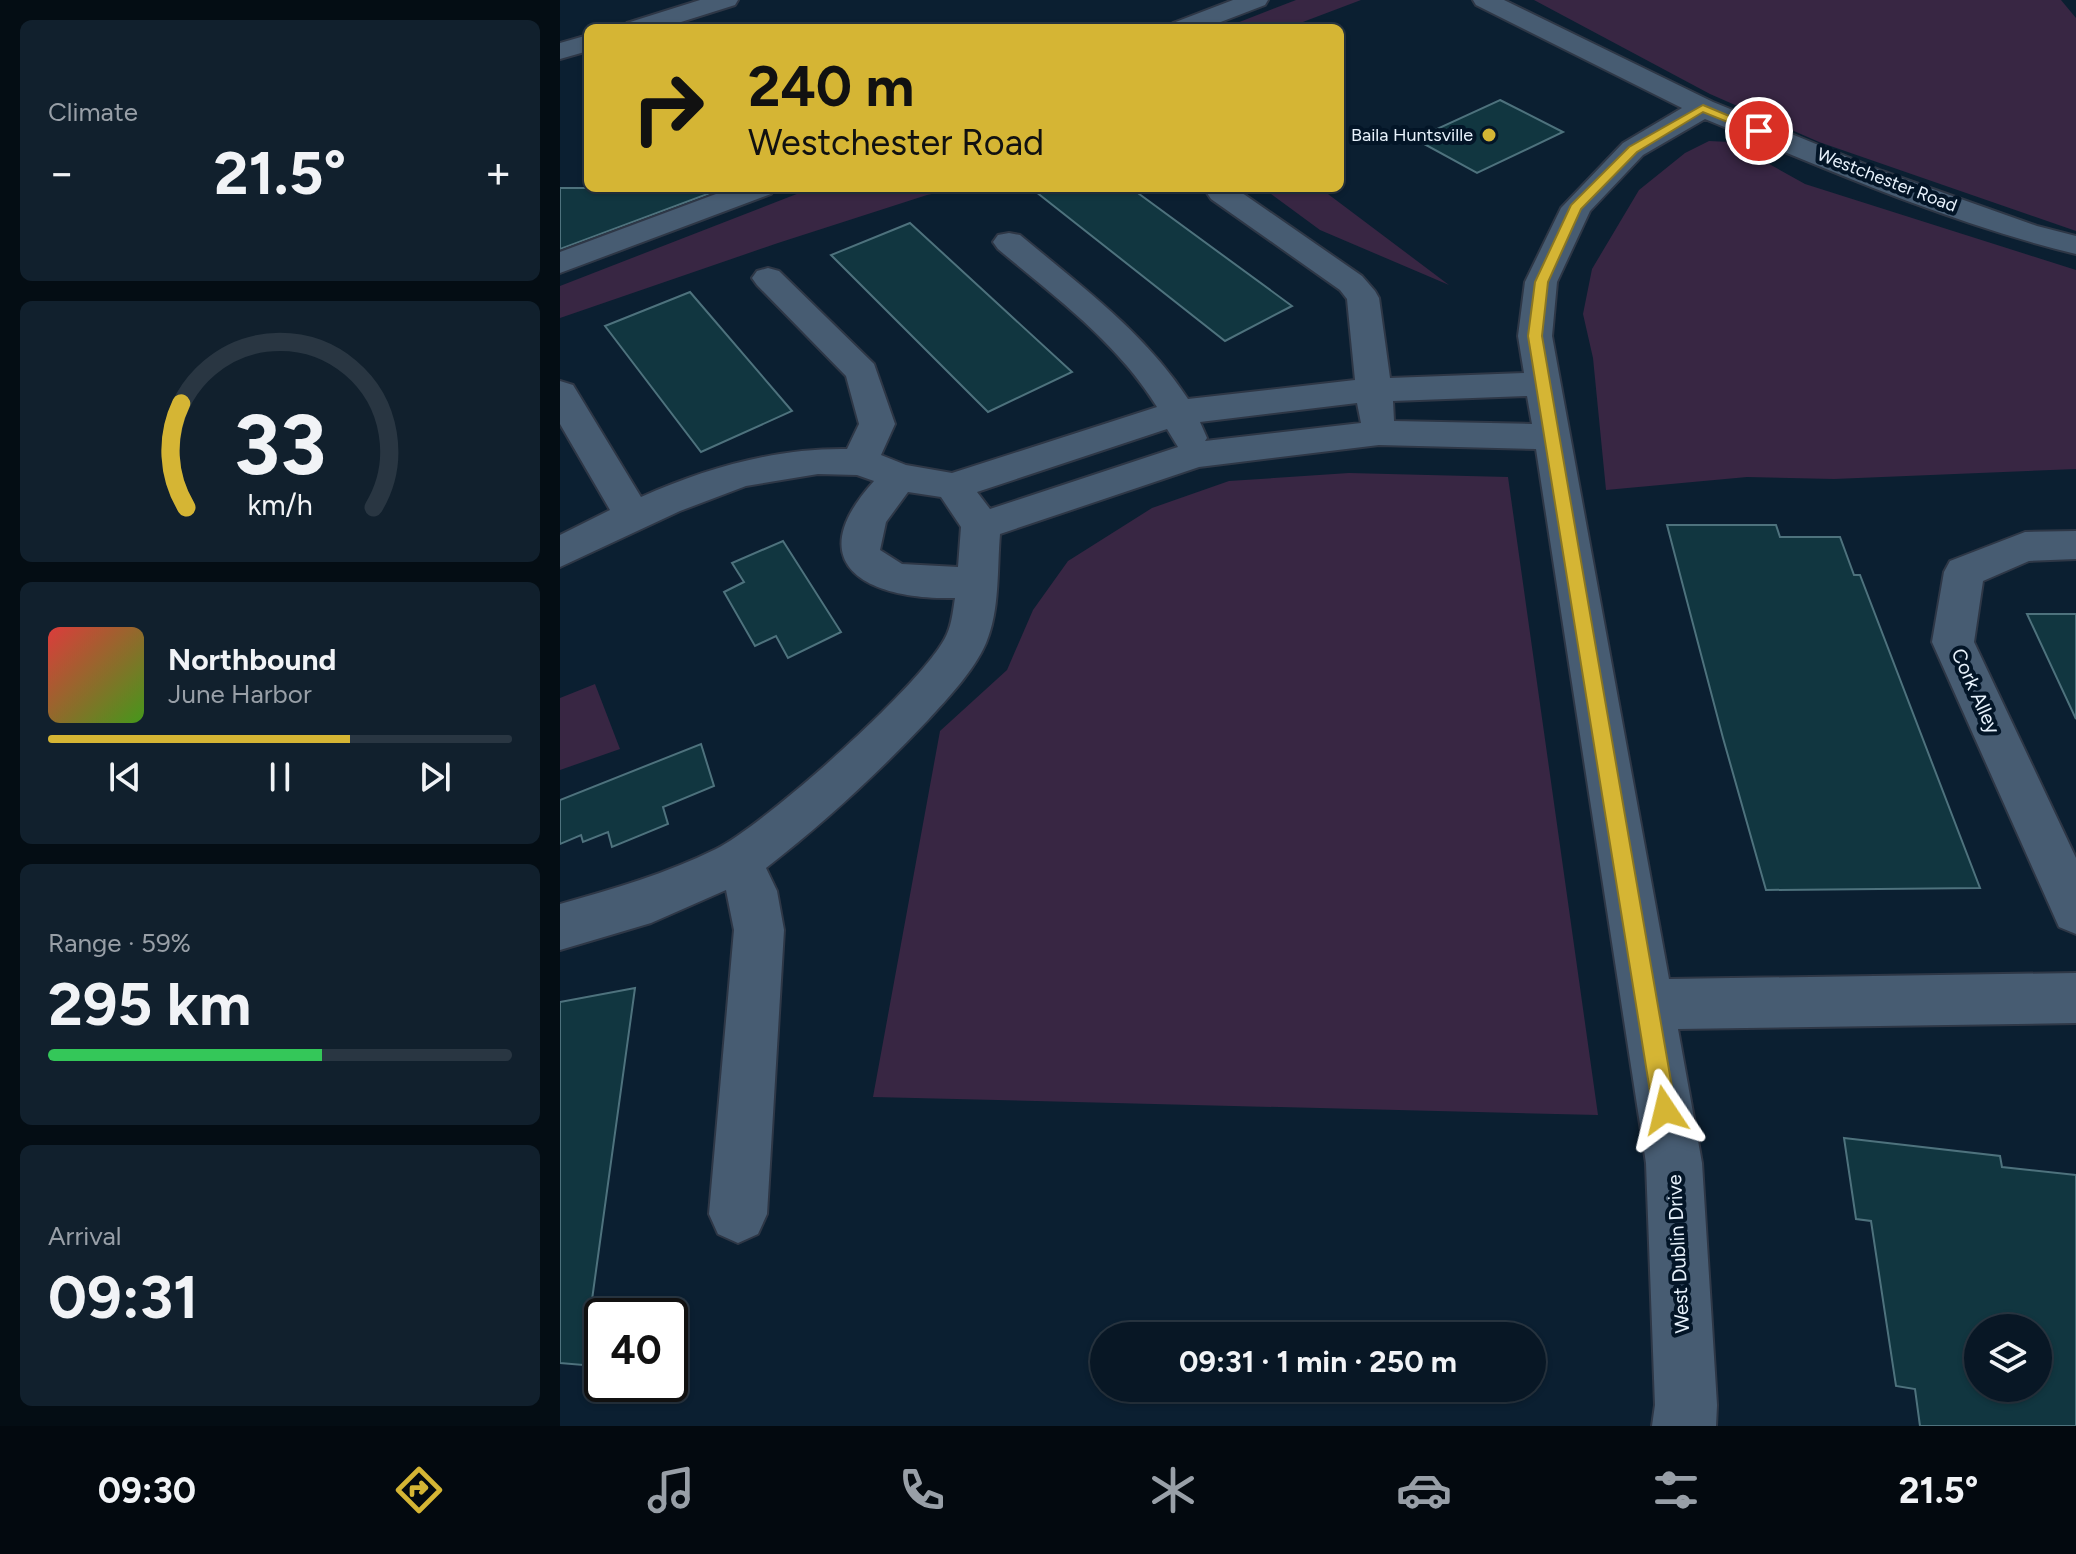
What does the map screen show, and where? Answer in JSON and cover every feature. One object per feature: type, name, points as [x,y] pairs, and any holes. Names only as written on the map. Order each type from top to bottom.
[{"type":"street","points":[[649,24],[726,0]]},
{"type":"street","points":[[1193,24],[1256,0]]},
{"type":"street","name":"Westchester Road","points":[[1485,0],[1703,108],[1872,177],[2027,233],[2076,245]]},
{"type":"street","points":[[560,51],[584,44]]},
{"type":"street","name":"West Dublin Drive","points":[[1684,1426],[1686,1405],[1674,1163],[1535,336],[1541,282],[1576,208],[1633,149],[1703,108]]},
{"type":"street","points":[[560,263],[749,192]]},
{"type":"street","points":[[1222,193],[1351,283],[1363,298],[1379,433]]},
{"type":"street","points":[[1009,242],[1152,370],[1180,412],[1196,455]]},
{"type":"street","points":[[768,278],[862,372],[877,424],[859,462]]},
{"type":"street","points":[[560,552],[633,516],[733,476],[789,465],[859,462],[900,477],[953,486],[1180,412],[1373,390],[1543,384]]},
{"type":"street","points":[[560,393],[633,516]]},
{"type":"street","points":[[981,526],[1196,455],[1379,433],[1551,437]]},
{"type":"street","points":[[900,477],[867,514],[860,536],[860,555],[869,566],[888,576],[924,582],[976,582]]},
{"type":"street","points":[[560,927],[651,901],[736,863],[793,820],[869,753],[932,687],[966,641],[974,610],[981,526],[953,486]]},
{"type":"street","name":"Cork Alley","points":[[2076,545],[2025,547],[1964,572],[1953,642],[2076,911]]},
{"type":"street","points":[[736,863],[753,891],[759,930],[738,1214]]},
{"type":"street","points":[[1647,1004],[2076,998]]},
{"type":"shaded area","points":[[1296,0],[1361,0],[1298,24],[1234,24]]},
{"type":"shaded area","points":[[1534,0],[2061,0],[2076,18],[2076,231],[1819,142],[1710,94]]},
{"type":"shaded area","points":[[1709,141],[1730,142],[1805,184],[2076,270],[2076,469],[1834,479],[1747,477],[1606,490],[1593,358],[1583,314],[1592,269],[1639,190],[1685,153]]},
{"type":"shaded area","points":[[802,192],[942,192],[778,243],[560,318],[560,286]]},
{"type":"shaded area","points":[[1268,192],[1325,192],[1449,285],[1320,230]]},
{"type":"shaded area","points":[[1349,473],[1508,477],[1598,1115],[873,1097],[940,731],[1007,670],[1033,610],[1068,561],[1152,508],[1229,481]]},
{"type":"shaded area","points":[[595,684],[620,749],[560,770],[560,698]]},
{"type":"building","name":"Baila Huntsville","points":[[1500,100],[1563,132],[1477,173],[1415,139]]},
{"type":"building","points":[[560,188],[584,188],[584,192],[713,192],[560,249]]},
{"type":"building","points":[[1036,192],[1136,192],[1292,306],[1225,341]]},
{"type":"building","points":[[910,223],[1072,372],[988,412],[831,255]]},
{"type":"building","points":[[690,292],[792,411],[701,452],[605,326]]},
{"type":"building","points":[[1667,525],[1776,525],[1780,537],[1840,537],[1854,575],[1860,575],[1980,888],[1766,890]]},
{"type":"building","points":[[783,541],[841,632],[788,658],[776,636],[755,646],[724,592],[744,582],[732,563]]},
{"type":"building","points":[[2027,614],[2076,614],[2076,719]]},
{"type":"building","points":[[701,744],[714,786],[663,807],[668,824],[612,847],[608,832],[583,842],[581,835],[560,844],[560,800]]},
{"type":"building","points":[[635,988],[592,1298],[584,1298],[583,1365],[560,1363],[560,1002]]},
{"type":"building","points":[[1844,1138],[2000,1156],[2002,1167],[2076,1175],[2076,1426],[1920,1426],[1915,1389],[1896,1386],[1871,1221],[1856,1219]]},
{"type":"place","name":"Baila Huntsville","points":[[1489,135]]},
{"type":"route","points":[[1665,1110],[1535,336],[1541,282],[1576,208],[1633,149],[1703,108],[1759,131]]}]
